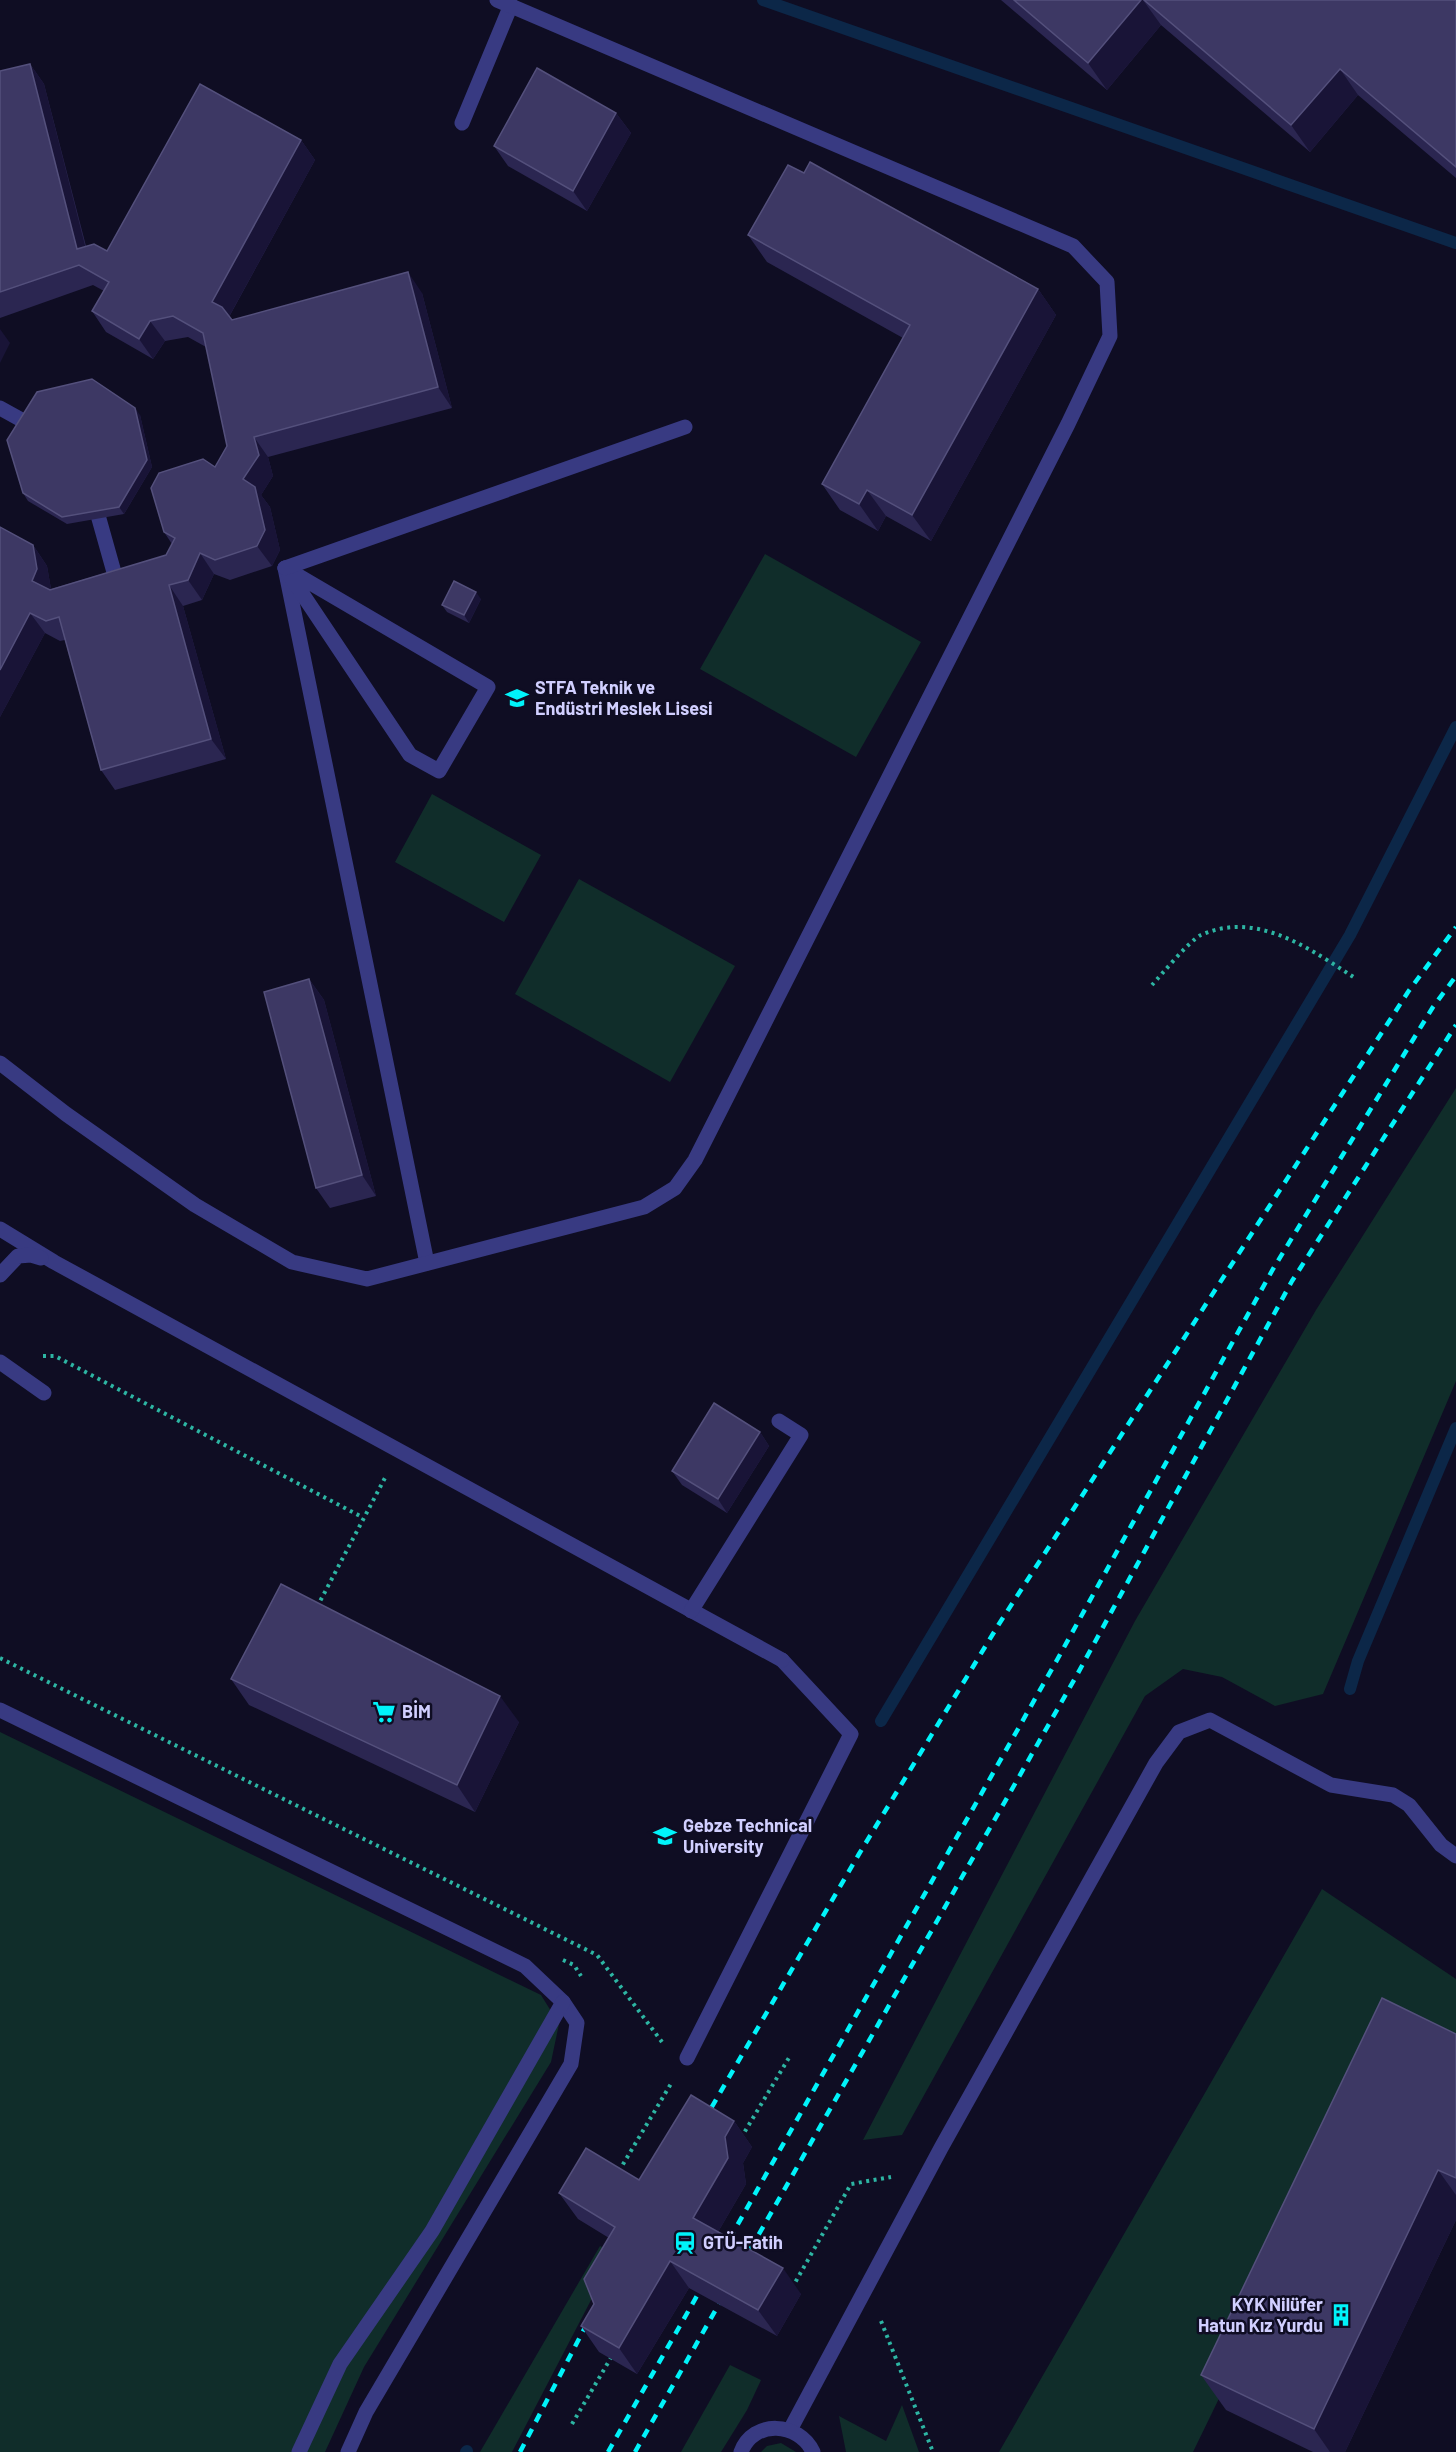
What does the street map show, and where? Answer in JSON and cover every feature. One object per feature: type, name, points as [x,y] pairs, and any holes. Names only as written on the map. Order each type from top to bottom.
[{"type":"street","points":[[0,1063],[66,1114],[195,1205],[292,1262],[367,1279],[616,1216],[644,1207],[675,1188],[695,1160],[1068,424],[1110,336],[1107,282],[1072,246],[504,3],[462,123]]},
{"type":"street","points":[[0,408],[51,436]]},
{"type":"street","points":[[285,568],[685,428]]},
{"type":"street","points":[[90,486],[120,593]]},
{"type":"street","points":[[285,568],[427,1263]]},
{"type":"street","points":[[285,568],[488,687],[439,771],[410,755],[285,568]]},
{"type":"street","points":[[0,1229],[54,1262],[782,1660],[851,1734],[687,2058]]},
{"type":"street","points":[[0,1275],[18,1256],[31,1255],[54,1262]]},
{"type":"street","points":[[0,1362],[44,1393]]},
{"type":"street","points":[[691,1611],[801,1435],[779,1421]]},
{"type":"street","points":[[0,1710],[525,1966],[563,2002],[577,2023],[571,2064],[366,2412],[348,2452]]},
{"type":"street","points":[[790,2430],[866,2287],[1150,1774],[1179,1732],[1210,1720],[1332,1785],[1393,1795],[1409,1805],[1441,1845],[1456,1856]]},
{"type":"street","points":[[299,2452],[340,2364],[432,2231],[563,2002]]},
{"type":"street","points":[[741,2452],[752,2437],[764,2430],[777,2427],[801,2435],[813,2452]]},
{"type":"path","points":[[1152,985],[1199,935],[1234,927],[1267,929],[1306,947],[1355,978]]},
{"type":"path","points":[[33,1356],[55,1356],[362,1517]]},
{"type":"path","points":[[312,1617],[362,1517],[400,1452]]},
{"type":"path","points":[[0,1658],[597,1955],[664,2046],[687,2058],[614,2180]]},
{"type":"path","points":[[552,1955],[574,1965],[585,1981]]},
{"type":"path","points":[[740,2140],[790,2056]]},
{"type":"path","points":[[787,2296],[851,2184]]},
{"type":"path","points":[[866,2287],[933,2452]]},
{"type":"path","points":[[572,2424],[616,2348]]},
{"type":"green space","points":[[765,554],[921,642],[856,757],[700,669]]},
{"type":"green space","points":[[432,794],[541,855],[504,922],[395,862]]},
{"type":"green space","points":[[579,879],[735,966],[670,1082],[515,994]]},
{"type":"green space","points":[[1456,1088],[1456,1381],[1323,1694],[1275,1706],[1222,1677],[1183,1669],[1145,1696],[902,2135],[863,2140],[1135,1621],[1316,1310]]},
{"type":"green space","points":[[0,1732],[541,1995],[559,2024],[551,2062],[364,2367],[325,2452],[0,2452]]},
{"type":"green space","points":[[1322,1889],[1456,1979],[1456,2052],[1400,2026],[1193,2452],[999,2452]]},
{"type":"green space","points":[[600,2246],[615,2254],[512,2452],[480,2452]]},
{"type":"green space","points":[[730,2365],[761,2380],[747,2410],[721,2452],[681,2452]]},
{"type":"green space","points":[[902,2405],[919,2452],[846,2452],[839,2416],[886,2441]]},
{"type":"green space","points":[[781,2443],[796,2452],[761,2452],[767,2446]]},
{"type":"building","points":[[1014,0],[1141,0],[1088,63]]},
{"type":"building","points":[[1144,0],[1456,0],[1456,167],[1340,69],[1291,125]]},
{"type":"building","points":[[30,64],[77,249],[94,244],[107,251],[200,84],[301,140],[212,302],[222,307],[232,320],[408,272],[438,387],[254,437],[259,455],[243,479],[255,487],[265,530],[257,546],[215,560],[200,553],[188,580],[169,585],[211,739],[101,770],[59,617],[46,621],[30,613],[0,670],[0,527],[33,545],[37,569],[32,581],[50,590],[166,555],[175,538],[164,532],[151,488],[159,473],[203,459],[215,467],[227,446],[203,333],[173,316],[150,321],[139,339],[92,311],[109,282],[79,265],[0,292],[0,71]]},
{"type":"building","points":[[537,68],[616,113],[573,191],[494,146]]},
{"type":"building","points":[[810,162],[1038,289],[912,515],[867,490],[859,504],[822,484],[910,325],[748,235],[788,165],[804,173]]},
{"type":"building","points":[[92,379],[135,408],[147,460],[119,507],[62,517],[23,493],[7,440],[37,392]]},
{"type":"building","points":[[454,581],[476,592],[464,615],[442,605]]},
{"type":"building","points":[[309,979],[362,1175],[316,1188],[264,992]]},
{"type":"building","points":[[714,1403],[760,1432],[718,1499],[672,1471]]},
{"type":"building","points":[[281,1584],[500,1696],[457,1785],[231,1679]]},
{"type":"building","name":"KYK Nilüfer Hatun Kız Yurdu","points":[[1382,1998],[1456,2034],[1456,2178],[1438,2170],[1314,2429],[1201,2375]]},
{"type":"building","points":[[691,2095],[734,2121],[725,2137],[728,2158],[693,2218],[783,2268],[758,2310],[670,2261],[619,2348],[581,2326],[594,2304],[584,2279],[615,2227],[559,2193],[586,2148],[639,2180]]},
{"type":"waterway","points":[[763,0],[1456,243]]},
{"type":"waterway","points":[[881,1721],[1350,935],[1456,727]]},
{"type":"waterway","points":[[1350,1689],[1358,1661],[1456,1428]]},
{"type":"railway","points":[[703,2122],[859,1854],[999,1624],[1408,992],[1456,927]]},
{"type":"railway","points":[[721,2254],[1057,1660],[1273,1269],[1433,1007],[1456,976]]},
{"type":"railway","points":[[742,2264],[1078,1673],[1292,1281],[1456,1025]]},
{"type":"railway","points":[[608,2452],[706,2280]]},
{"type":"railway","points":[[635,2452],[727,2290]]},
{"type":"railway","points":[[520,2452],[592,2314]]},
{"type":"place","name":"STFA Teknik ve Endüstri Meslek Lisesi","points":[[517,698]]},
{"type":"place","name":"BİM","points":[[384,1712]]},
{"type":"place","name":"Gebze Technical University","points":[[665,1836]]},
{"type":"place","name":"GTÜ-Fatih","points":[[685,2243]]},
{"type":"place","name":"KYK Nilüfer Hatun Kız Yurdu","points":[[1341,2315]]}]
